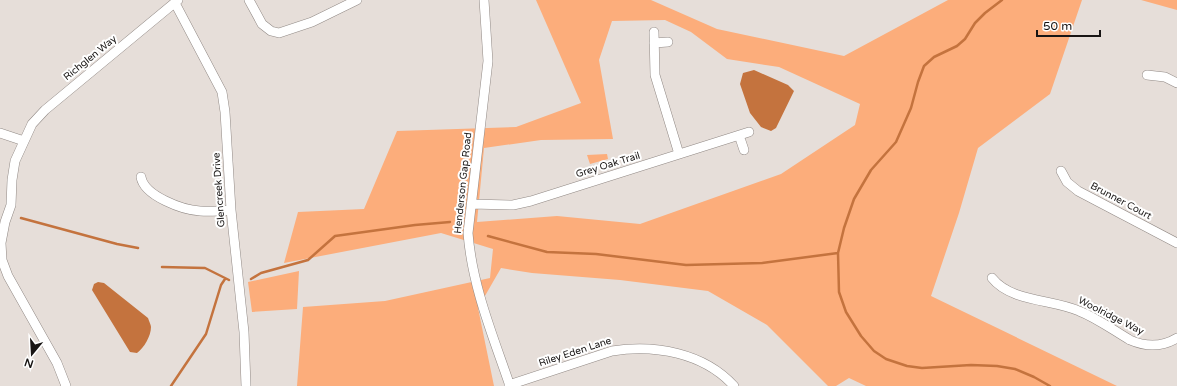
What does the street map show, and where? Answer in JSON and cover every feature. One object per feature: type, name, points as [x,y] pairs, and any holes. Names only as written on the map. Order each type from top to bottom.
[{"type":"street","points":[[249,0],[262,24],[271,32],[279,33],[312,22],[357,0]]},
{"type":"street","name":"Henderson Gap Road","points":[[484,0],[487,67],[468,233],[473,273],[509,385]]},
{"type":"street","name":"Richglen Way","points":[[66,386],[57,363],[4,277],[1,243],[5,222],[11,205],[12,180],[16,161],[32,124],[45,110],[176,2]]},
{"type":"street","name":"Glencreek Drive","points":[[176,2],[222,92],[225,112],[231,210],[244,332],[246,386]]},
{"type":"street","points":[[654,32],[655,76],[679,154]]},
{"type":"street","points":[[654,43],[668,42]]},
{"type":"street","points":[[1147,75],[1164,77],[1177,82]]},
{"type":"street","name":"Grey Oak Trail","points":[[472,204],[513,205],[531,201],[749,132]]},
{"type":"street","points":[[0,134],[24,141]]},
{"type":"street","points":[[739,135],[744,150]]},
{"type":"street","name":"Brunner Court","points":[[1061,171],[1068,182],[1078,191],[1177,243]]},
{"type":"street","points":[[141,177],[141,180],[156,196],[176,205],[200,211],[231,210]]},
{"type":"street","name":"Woolridge Way","points":[[992,278],[998,285],[1011,292],[1079,311],[1137,343],[1153,346],[1177,338]]},
{"type":"street","name":"Riley Eden Lane","points":[[509,385],[612,351],[628,348],[645,348],[667,350],[710,366],[725,376],[734,386]]},
{"type":"shaded area","points":[[536,0],[651,0],[717,29],[844,56],[948,0],[1082,0],[1050,94],[978,148],[959,213],[931,296],[1117,386],[866,386],[849,378],[836,386],[828,386],[767,325],[708,291],[620,280],[532,273],[501,268],[478,308],[494,386],[297,386],[303,307],[385,301],[490,278],[493,249],[441,233],[284,263],[298,212],[364,209],[397,131],[516,127],[581,103]],"holes":[[[665,20],[691,32],[727,59],[779,67],[860,104],[855,125],[781,174],[640,224],[557,216],[477,222],[484,148],[541,140],[613,139],[599,60],[612,21]]]},
{"type":"shaded area","points":[[1141,0],[1177,0],[1177,10]]},
{"type":"shaded area","points":[[754,70],[788,85],[794,91],[776,128],[771,131],[761,127],[750,113],[740,84],[743,73]]},
{"type":"shaded area","points":[[607,154],[608,159],[590,164],[587,155]]},
{"type":"shaded area","points":[[299,271],[297,309],[252,312],[248,282]]},
{"type":"shaded area","points":[[98,282],[104,283],[148,318],[151,326],[150,334],[145,345],[137,353],[130,352],[92,290],[94,284]]},
{"type":"waterway","points":[[1002,0],[975,23],[965,39],[957,46],[934,57],[924,66],[911,108],[896,142],[871,170],[854,199],[844,228],[838,253],[839,292],[846,312],[861,336],[874,351],[886,359],[907,366],[922,368],[971,365],[997,366],[1015,369],[1050,386]]},
{"type":"waterway","points":[[21,218],[117,244],[138,248]]},
{"type":"waterway","points":[[251,279],[261,273],[308,260],[335,236],[415,225],[450,222]]},
{"type":"waterway","points":[[488,236],[547,252],[596,254],[686,265],[762,263],[838,253]]},
{"type":"waterway","points":[[162,267],[205,268],[229,280]]},
{"type":"waterway","points":[[171,386],[206,334],[221,285],[225,279]]}]
